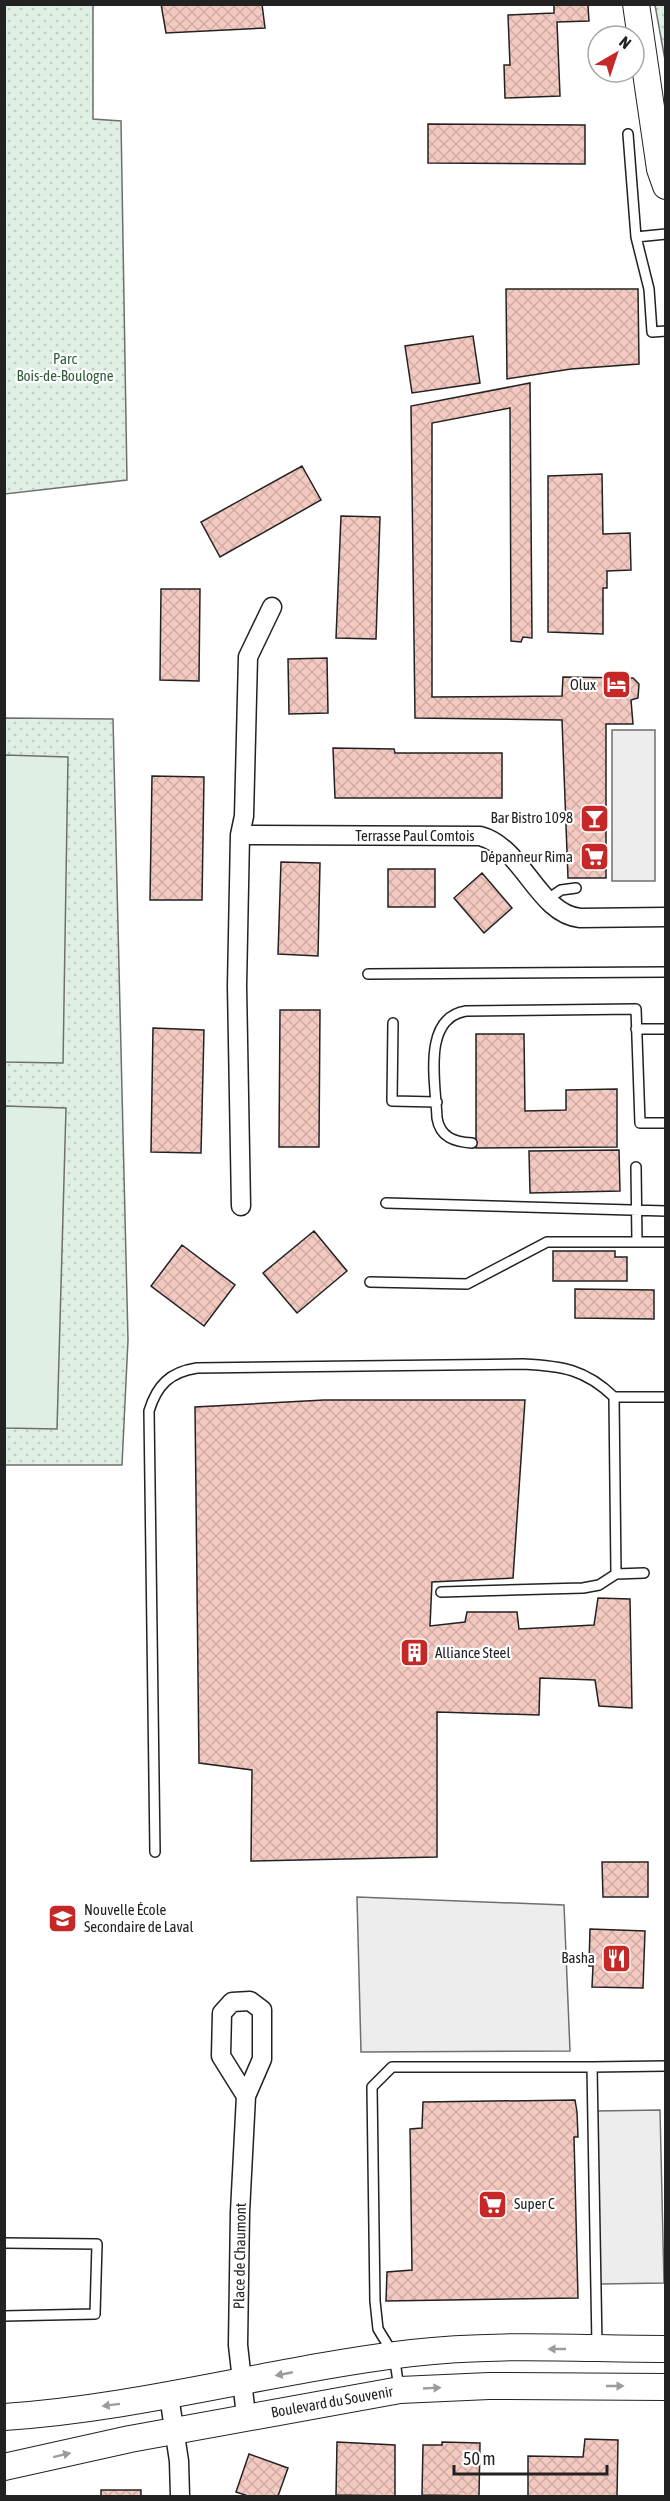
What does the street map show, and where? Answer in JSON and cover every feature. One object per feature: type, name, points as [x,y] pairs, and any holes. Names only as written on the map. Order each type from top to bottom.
[{"type":"street","points":[[636,4],[660,169],[666,186]]},
{"type":"street","points":[[240,1206],[237,987],[240,835],[244,816],[248,657],[272,607]]},
{"type":"street","name":"Terrasse Paul Comtois","points":[[240,835],[480,836],[505,850],[548,899],[559,910],[572,917],[666,917]]},
{"type":"street","name":"Place de Chaumont","points":[[246,2096],[221,2056],[222,2013],[232,2002],[250,2001],[262,2010],[262,2059],[246,2096],[240,2212],[238,2345],[246,2416]]},
{"type":"street","points":[[4,2417],[116,2405],[394,2355],[470,2349],[666,2349]]},
{"type":"street","name":"Boulevard du Souvenir","points":[[4,2467],[246,2416],[400,2390],[489,2386],[666,2387]]},
{"type":"street","points":[[169,2396],[175,2430],[180,2496]]},
{"type":"lane","points":[[628,134],[636,237],[649,289],[652,332],[666,331]]},
{"type":"lane","points":[[636,237],[666,234]]},
{"type":"lane","points":[[548,899],[561,890],[576,888]]},
{"type":"lane","points":[[368,974],[666,972]]},
{"type":"lane","points":[[472,1143],[451,1139],[441,1131],[437,1118],[436,1040],[444,1022],[456,1013],[636,1009],[640,1123],[666,1123]]},
{"type":"lane","points":[[393,1023],[392,1101],[437,1102]]},
{"type":"lane","points":[[636,1029],[666,1029]]},
{"type":"lane","points":[[636,1167],[637,1242]]},
{"type":"lane","points":[[387,1203],[666,1211]]},
{"type":"lane","points":[[370,1282],[467,1284],[547,1242],[666,1242]]},
{"type":"lane","points":[[155,1852],[149,1411],[153,1398],[165,1381],[178,1372],[197,1368],[523,1364],[557,1366],[581,1372],[596,1380],[614,1397],[666,1397]]},
{"type":"lane","points":[[614,1397],[616,1574]]},
{"type":"lane","points":[[441,1592],[583,1588],[599,1585],[616,1574],[644,1573]]},
{"type":"lane","points":[[400,2390],[394,2355],[378,2329],[375,2301],[372,2087],[392,2067],[666,2066]]},
{"type":"lane","points":[[592,2067],[597,2349]]},
{"type":"lane","points":[[4,2243],[97,2244],[95,2314],[4,2316]]},
{"type":"green space","name":"Parc Bois-de-Boulogne","points":[[4,5],[93,5],[93,119],[121,121],[127,480],[5,494]]},
{"type":"green space","points":[[655,5],[665,5],[665,60]]},
{"type":"green space","points":[[5,718],[113,719],[128,1340],[122,1465],[5,1465]]},
{"type":"green space","points":[[5,755],[68,757],[63,1063],[5,1062]]},
{"type":"green space","points":[[5,1106],[66,1108],[57,1429],[5,1428]]},
{"type":"shaded area","points":[[612,730],[655,730],[655,881],[612,881]]},
{"type":"shaded area","points":[[357,1897],[564,1905],[570,2051],[361,2052]]},
{"type":"shaded area","points":[[660,2110],[664,2283],[600,2284],[596,2111]]},
{"type":"building","points":[[161,4],[262,4],[265,28],[166,33]]},
{"type":"building","points":[[554,4],[592,4],[588,6],[589,21],[557,22],[560,96],[505,98],[504,65],[510,65],[508,15],[554,13]]},
{"type":"building","points":[[428,124],[585,125],[585,164],[428,163]]},
{"type":"building","points":[[506,289],[638,289],[639,364],[571,369],[507,379]]},
{"type":"building","points":[[473,336],[480,383],[412,393],[405,346]]},
{"type":"building","points":[[530,383],[532,638],[523,637],[521,642],[511,641],[510,408],[432,423],[432,697],[562,696],[563,677],[633,678],[639,684],[638,698],[631,700],[633,724],[606,724],[606,878],[568,878],[562,720],[415,718],[411,406]]},
{"type":"building","points":[[302,466],[321,500],[220,557],[201,522]]},
{"type":"building","points":[[602,474],[603,534],[630,533],[631,570],[607,571],[607,588],[603,588],[603,634],[548,632],[548,476]]},
{"type":"building","points":[[341,516],[380,517],[376,639],[336,638]]},
{"type":"building","points":[[161,589],[200,589],[199,681],[160,680]]},
{"type":"building","points":[[327,658],[328,713],[289,714],[288,659]]},
{"type":"building","points":[[333,748],[394,749],[395,753],[502,753],[502,798],[335,798]]},
{"type":"building","points":[[152,776],[204,777],[202,900],[150,900]]},
{"type":"building","points":[[281,862],[320,863],[318,956],[278,954]]},
{"type":"building","points":[[388,869],[435,869],[435,907],[388,907]]},
{"type":"building","points":[[482,873],[512,908],[484,933],[454,898]]},
{"type":"building","points":[[280,1010],[320,1010],[319,1147],[279,1147]]},
{"type":"building","points":[[153,1028],[204,1030],[201,1153],[151,1152]]},
{"type":"building","points":[[476,1034],[524,1034],[525,1111],[566,1110],[566,1090],[617,1089],[617,1147],[476,1148]]},
{"type":"building","points":[[619,1150],[620,1191],[530,1193],[529,1151]]},
{"type":"building","points":[[314,1231],[347,1271],[297,1313],[263,1273]]},
{"type":"building","points":[[182,1245],[235,1285],[204,1326],[151,1286]]},
{"type":"building","points":[[553,1251],[615,1251],[615,1257],[627,1257],[627,1281],[553,1281]]},
{"type":"building","points":[[575,1289],[654,1290],[654,1319],[575,1318]]},
{"type":"building","name":"Alliance Steel","points":[[324,1400],[525,1400],[513,1578],[432,1582],[430,1626],[465,1622],[467,1612],[517,1612],[519,1629],[594,1625],[598,1598],[630,1599],[632,1708],[599,1706],[595,1680],[540,1678],[539,1715],[437,1712],[437,1857],[251,1861],[252,1770],[199,1763],[195,1407]]},
{"type":"building","points":[[602,1862],[648,1862],[648,1897],[603,1897]]},
{"type":"building","points":[[590,1929],[645,1931],[643,1988],[592,1987],[593,1966],[589,1966]]},
{"type":"building","name":"Super C","points":[[575,2100],[578,2137],[574,2137],[578,2298],[386,2301],[387,2272],[412,2270],[410,2129],[422,2128],[423,2102]]},
{"type":"building","points":[[585,2439],[618,2440],[617,2496],[528,2496],[528,2456],[583,2457]]},
{"type":"building","points":[[337,2442],[395,2445],[395,2496],[336,2495]]},
{"type":"building","points":[[442,2442],[480,2443],[479,2496],[422,2495],[423,2445],[442,2445]]},
{"type":"building","points":[[249,2454],[288,2468],[278,2496],[248,2496],[236,2492]]},
{"type":"building","points":[[101,2490],[141,2490],[141,2496],[101,2496]]},
{"type":"place","name":"Olux","points":[[617,685]]},
{"type":"place","name":"Bar Bistro 1098","points":[[594,818]]},
{"type":"place","name":"Dépanneur Rima","points":[[594,857]]},
{"type":"place","name":"Alliance Steel","points":[[414,1653]]},
{"type":"place","name":"Nouvelle École Secondaire de Laval","points":[[63,1919]]},
{"type":"place","name":"Basha","points":[[616,1958]]},
{"type":"place","name":"Super C","points":[[493,2204]]}]
